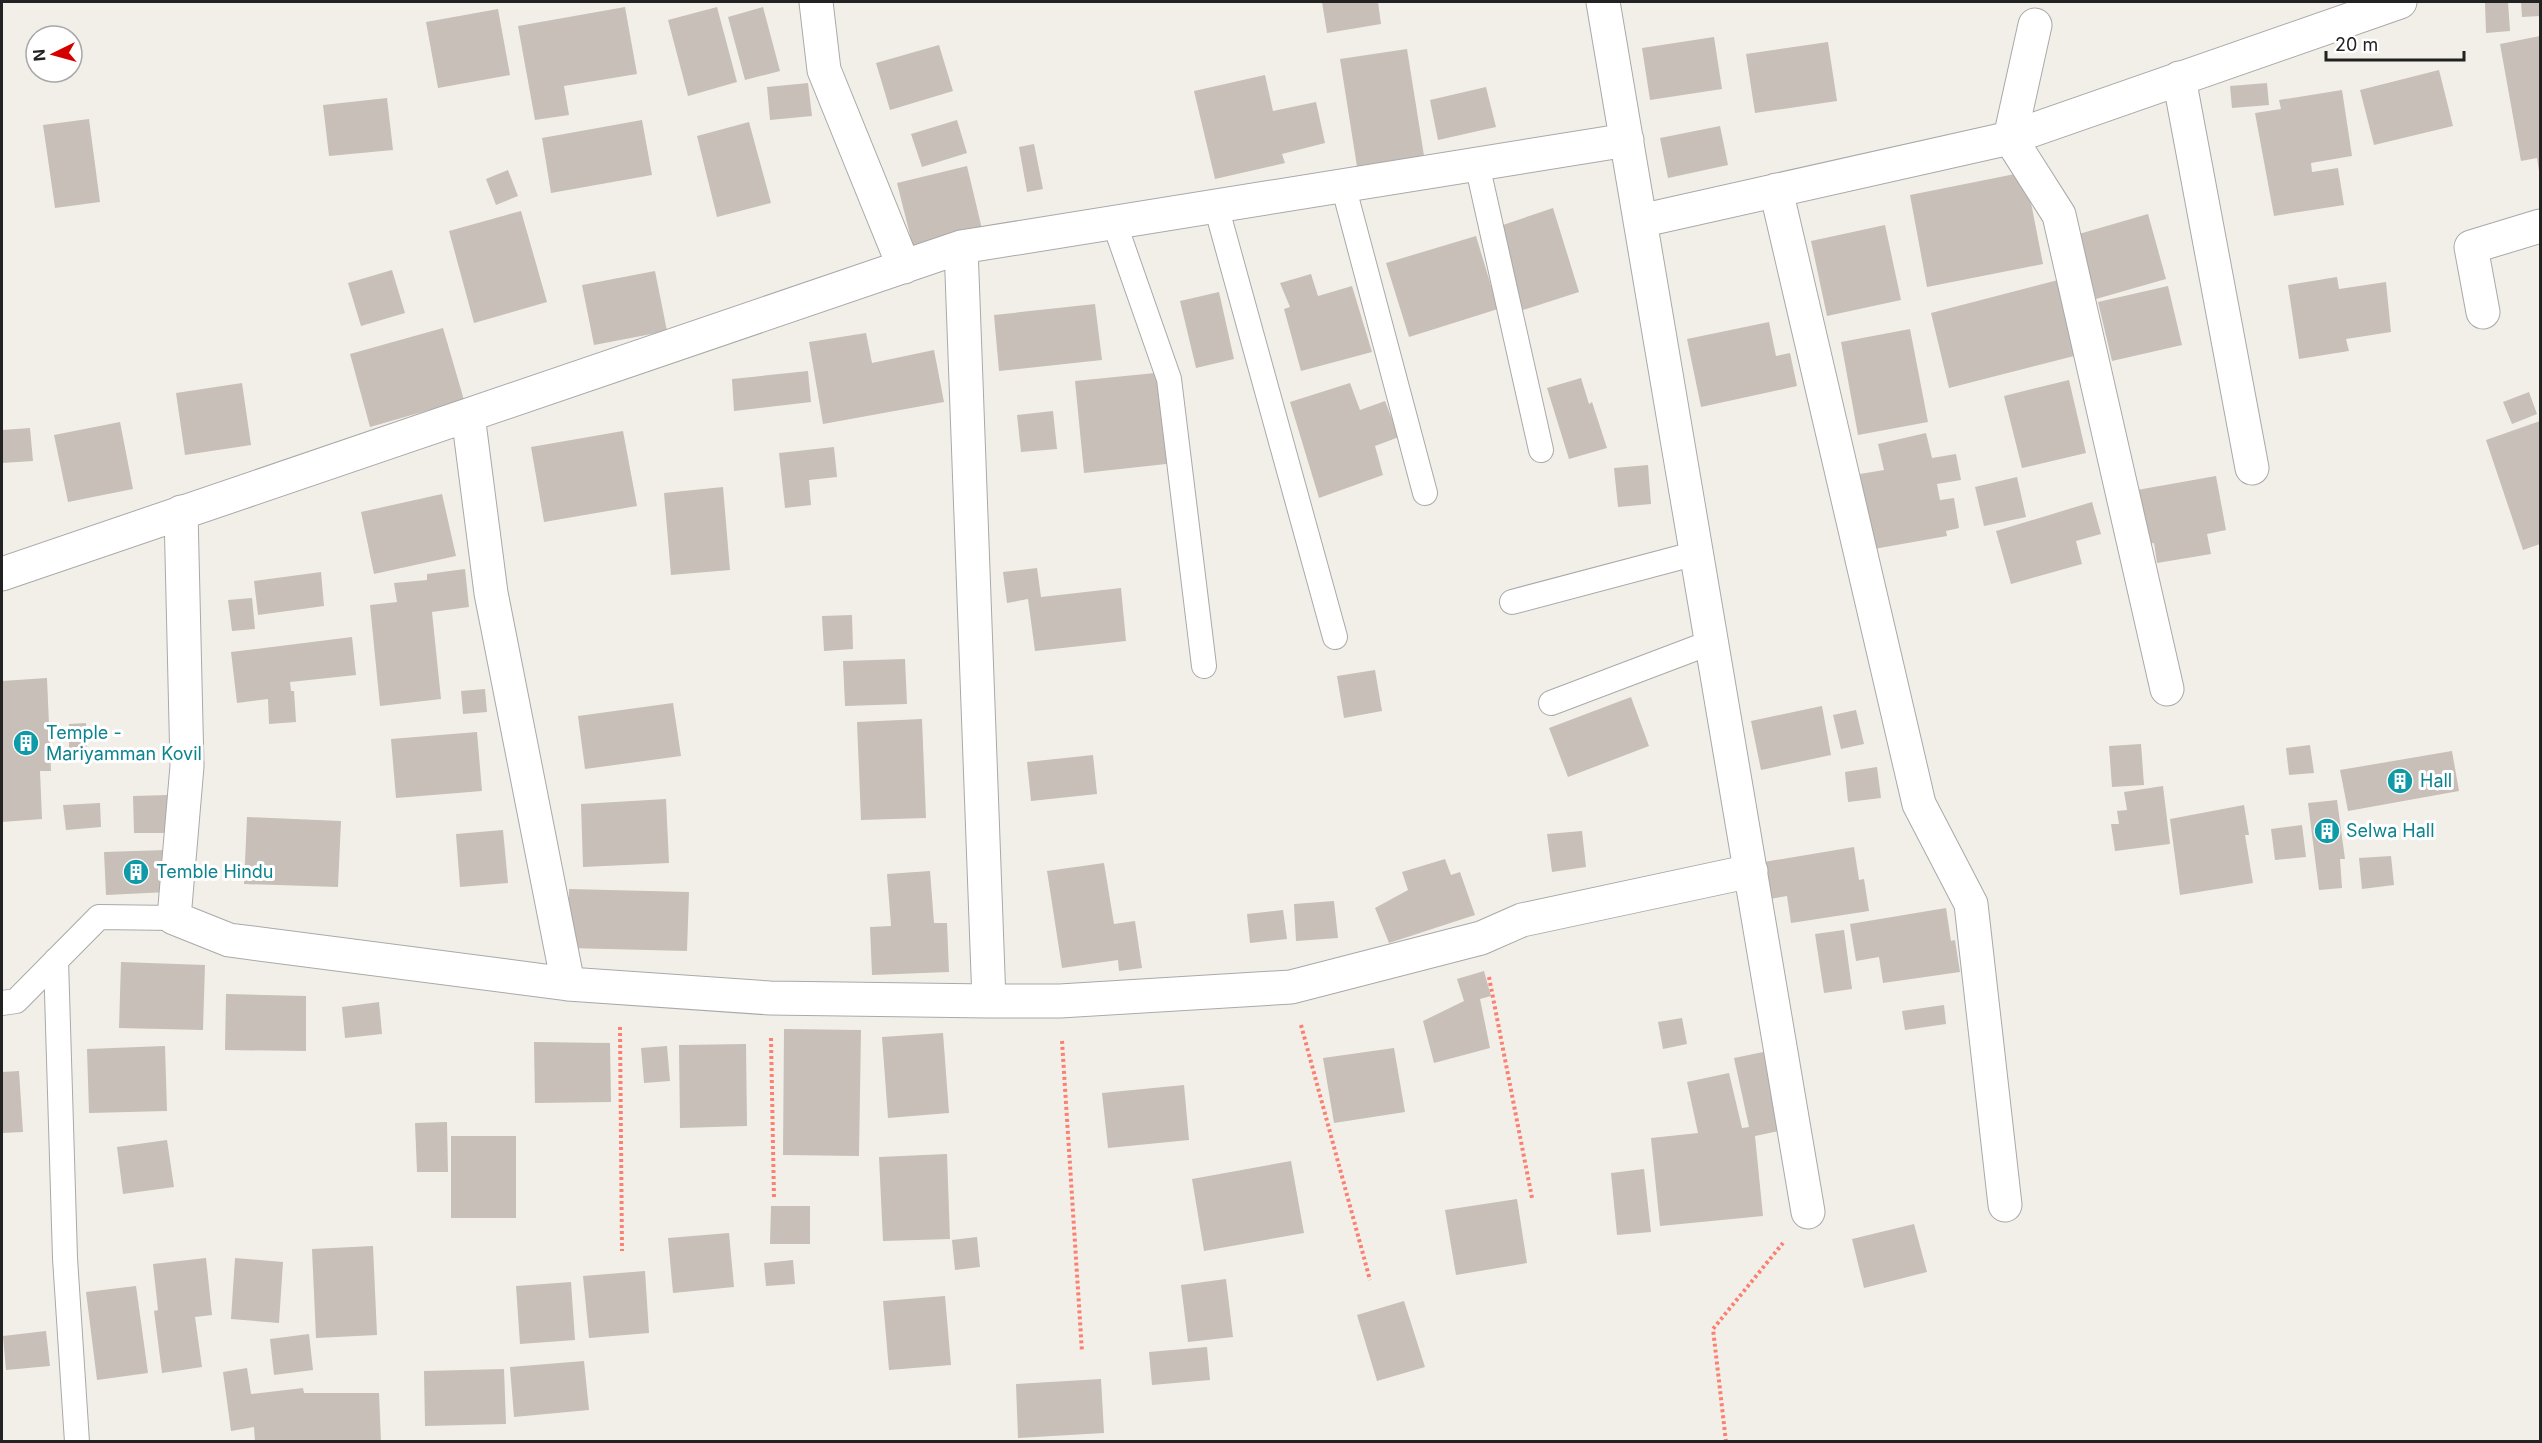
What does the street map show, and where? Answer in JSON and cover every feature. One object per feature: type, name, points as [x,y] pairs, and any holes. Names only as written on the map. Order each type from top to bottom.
[{"type":"street","points":[[816,2],[824,70],[904,267]]},
{"type":"street","points":[[1603,2],[1808,1212]]},
{"type":"street","points":[[1640,221],[2010,138],[2400,2]]},
{"type":"street","points":[[2035,25],[2010,138],[2059,215],[2167,689]]},
{"type":"street","points":[[2179,78],[2252,468]]},
{"type":"street","points":[[2,574],[961,247],[1627,140]]},
{"type":"street","points":[[1776,190],[1919,804],[1971,904],[2005,1205]]},
{"type":"street","points":[[2482,312],[2471,246],[2541,226]]},
{"type":"street","points":[[961,247],[989,1001]]},
{"type":"street","points":[[468,415],[491,593],[568,984]]},
{"type":"street","points":[[181,512],[187,766],[174,918],[229,940],[568,984],[619,988],[770,998],[1060,1001],[1291,987],[1481,938],[1522,920],[1751,871]]},
{"type":"lane","points":[[1477,164],[1541,450]]},
{"type":"lane","points":[[1343,185],[1425,493]]},
{"type":"lane","points":[[1216,206],[1335,637]]},
{"type":"lane","points":[[1114,222],[1169,379],[1204,666]]},
{"type":"lane","points":[[1512,602],[1697,553]]},
{"type":"lane","points":[[1551,703],[1712,642]]},
{"type":"lane","points":[[2,1003],[16,1001],[99,917],[174,918]]},
{"type":"lane","points":[[56,960],[66,1258],[77,1442]]},
{"type":"path","points":[[1481,938],[1532,1198]]},
{"type":"path","points":[[1291,987],[1370,1280]]},
{"type":"path","points":[[619,988],[622,1251]]},
{"type":"path","points":[[770,998],[774,1198]]},
{"type":"path","points":[[1060,1001],[1082,1353]]},
{"type":"path","points":[[1726,1442],[1713,1329],[1808,1212]]},
{"type":"building","points":[[1322,2],[1378,2],[1381,24],[1327,33]]},
{"type":"building","points":[[2508,2],[2510,31],[2486,33],[2485,3]]},
{"type":"building","points":[[2521,2],[2540,2],[2540,16],[2522,17]]},
{"type":"building","points":[[625,7],[637,74],[564,86],[569,115],[535,120],[518,26]]},
{"type":"building","points":[[717,7],[737,82],[688,96],[668,20]]},
{"type":"building","points":[[763,7],[780,71],[745,80],[728,17]]},
{"type":"building","points":[[498,9],[510,75],[438,88],[426,22]]},
{"type":"building","points":[[2540,36],[2539,171],[2537,158],[2521,161],[2500,44]]},
{"type":"building","points":[[1714,37],[1722,89],[1650,100],[1642,48]]},
{"type":"building","points":[[1828,42],[1837,101],[1755,113],[1746,54]]},
{"type":"building","points":[[939,45],[953,91],[890,110],[876,63]]},
{"type":"building","points":[[1407,49],[1425,162],[1358,173],[1340,59]]},
{"type":"building","points":[[2439,70],[2453,126],[2374,145],[2360,90]]},
{"type":"building","points":[[1265,75],[1273,111],[1316,102],[1325,143],[1282,154],[1285,163],[1215,179],[1194,91]]},
{"type":"building","points":[[808,83],[812,116],[770,120],[767,87]]},
{"type":"building","points":[[2267,83],[2269,105],[2232,108],[2230,86]]},
{"type":"building","points":[[1486,87],[1496,127],[1438,140],[1430,100]]},
{"type":"building","points":[[2342,90],[2352,156],[2311,163],[2312,172],[2338,168],[2344,205],[2274,216],[2255,113],[2281,109],[2279,100]]},
{"type":"building","points":[[387,98],[393,150],[329,156],[323,105]]},
{"type":"building","points":[[89,119],[100,202],[55,208],[43,125]]},
{"type":"building","points":[[642,120],[652,175],[551,193],[542,138]]},
{"type":"building","points":[[957,120],[967,153],[922,167],[911,134]]},
{"type":"building","points":[[749,122],[771,203],[717,217],[697,136]]},
{"type":"building","points":[[1720,126],[1728,165],[1668,178],[1660,138]]},
{"type":"building","points":[[1034,144],[1043,189],[1027,192],[1019,147]]},
{"type":"building","points":[[967,166],[982,229],[913,247],[897,183]]},
{"type":"building","points":[[508,170],[518,196],[496,205],[486,179]]},
{"type":"building","points":[[2025,172],[2043,264],[1927,287],[1910,195]]},
{"type":"building","points":[[1553,208],[1579,292],[1523,310],[1497,227]]},
{"type":"building","points":[[521,211],[547,302],[474,323],[449,231]]},
{"type":"building","points":[[2148,214],[2166,279],[2096,299],[2079,234]]},
{"type":"building","points":[[1885,225],[1901,300],[1827,316],[1811,241]]},
{"type":"building","points":[[1476,236],[1498,309],[1409,337],[1386,263]]},
{"type":"building","points":[[392,270],[405,313],[361,326],[348,283]]},
{"type":"building","points":[[655,271],[667,331],[594,345],[582,285]]},
{"type":"building","points":[[1311,274],[1318,296],[1352,286],[1372,352],[1301,371],[1284,309],[1290,307],[1280,283]]},
{"type":"building","points":[[2337,277],[2339,289],[2386,282],[2391,332],[2346,339],[2349,351],[2299,359],[2288,285]]},
{"type":"building","points":[[2058,280],[2078,355],[1949,388],[1931,313]]},
{"type":"building","points":[[2168,286],[2182,345],[2112,361],[2098,302]]},
{"type":"building","points":[[1219,292],[1234,359],[1196,368],[1180,301]]},
{"type":"building","points":[[1095,304],[1102,360],[999,371],[994,315]]},
{"type":"building","points":[[1769,322],[1776,356],[1790,353],[1797,386],[1701,407],[1687,339]]},
{"type":"building","points":[[443,328],[464,400],[370,427],[350,354]]},
{"type":"building","points":[[1910,329],[1928,422],[1858,435],[1841,342]]},
{"type":"building","points":[[866,333],[872,363],[934,350],[944,402],[823,424],[809,342]]},
{"type":"building","points":[[808,371],[811,402],[734,411],[732,379]]},
{"type":"building","points":[[1165,372],[1175,463],[1084,473],[1075,381]]},
{"type":"building","points":[[1581,378],[1589,404],[1592,402],[1607,448],[1569,459],[1547,388]]},
{"type":"building","points":[[2069,380],[2086,453],[2022,468],[2004,396]]},
{"type":"building","points":[[242,383],[251,445],[185,455],[176,393]]},
{"type":"building","points":[[1350,383],[1360,410],[1385,401],[1399,437],[1375,446],[1383,475],[1319,498],[1290,402]]},
{"type":"building","points":[[2529,392],[2537,414],[2512,424],[2503,402]]},
{"type":"building","points":[[1053,411],[1057,449],[1021,452],[1017,415]]},
{"type":"building","points":[[2540,421],[2540,544],[2523,550],[2486,440]]},
{"type":"building","points":[[120,422],[133,489],[68,502],[54,435]]},
{"type":"building","points":[[30,428],[33,461],[2,463],[2,430]]},
{"type":"building","points":[[623,431],[637,506],[544,522],[531,447]]},
{"type":"building","points":[[1926,433],[1932,458],[1956,454],[1961,480],[1937,484],[1940,500],[1954,498],[1959,528],[1946,531],[1947,536],[1874,549],[1860,474],[1884,470],[1878,444]]},
{"type":"building","points":[[834,447],[837,477],[809,480],[811,505],[785,508],[779,453]]},
{"type":"building","points":[[1648,465],[1651,504],[1618,507],[1614,468]]},
{"type":"building","points":[[2216,476],[2226,530],[2207,534],[2211,554],[2157,563],[2154,543],[2146,544],[2137,490]]},
{"type":"building","points":[[2017,477],[2026,517],[1984,526],[1975,487]]},
{"type":"building","points":[[723,487],[730,570],[671,575],[664,493]]},
{"type":"building","points":[[442,494],[456,556],[374,574],[361,512]]},
{"type":"building","points":[[2092,502],[2101,534],[2076,541],[2082,564],[2011,584],[1996,531]]},
{"type":"building","points":[[1037,568],[1041,597],[1121,588],[1126,641],[1035,651],[1028,599],[1007,603],[1003,572]]},
{"type":"building","points":[[465,569],[469,607],[432,612],[441,699],[380,706],[370,605],[397,602],[394,583],[427,580],[427,574]]},
{"type":"building","points":[[321,572],[324,606],[258,615],[254,581]]},
{"type":"building","points":[[252,598],[255,629],[232,631],[228,600]]},
{"type":"building","points":[[852,615],[853,649],[824,651],[822,616]]},
{"type":"building","points":[[352,637],[356,675],[290,682],[291,691],[294,691],[296,722],[269,724],[268,699],[237,703],[231,652]]},
{"type":"building","points":[[905,659],[907,704],[845,706],[843,661]]},
{"type":"building","points":[[1375,670],[1382,711],[1344,718],[1337,676]]},
{"type":"building","name":"Temple - Mariyamman Kovil","points":[[47,678],[51,771],[40,771],[42,819],[2,822],[2,681]]},
{"type":"building","points":[[485,689],[487,712],[463,714],[461,691]]},
{"type":"building","points":[[1631,697],[1649,746],[1568,777],[1549,728]]},
{"type":"building","points":[[673,703],[681,756],[585,769],[578,716]]},
{"type":"building","points":[[1822,706],[1831,755],[1761,770],[1751,721]]},
{"type":"building","points":[[1856,710],[1864,744],[1841,749],[1833,715]]},
{"type":"building","points":[[922,719],[926,818],[861,820],[857,722]]},
{"type":"building","points":[[86,723],[87,760],[69,760],[69,724]]},
{"type":"building","points":[[477,732],[482,791],[396,798],[391,739]]},
{"type":"building","points":[[2141,744],[2144,785],[2112,787],[2109,746]]},
{"type":"building","points":[[2310,745],[2314,773],[2289,775],[2286,748]]},
{"type":"building","name":"Hall","points":[[2452,751],[2459,791],[2348,811],[2340,770]]},
{"type":"building","points":[[1093,755],[1097,794],[1031,801],[1027,762]]},
{"type":"building","points":[[1877,767],[1881,798],[1848,802],[1845,772]]},
{"type":"building","points":[[2163,786],[2170,844],[2115,851],[2111,824],[2119,824],[2117,811],[2127,810],[2124,792]]},
{"type":"building","points":[[168,795],[169,833],[134,833],[133,796]]},
{"type":"building","points":[[666,799],[669,863],[583,867],[581,804]]},
{"type":"building","name":"Selwa Hall","points":[[2337,800],[2345,859],[2340,859],[2342,888],[2319,890],[2308,803]]},
{"type":"building","points":[[100,803],[101,827],[66,830],[63,805]]},
{"type":"building","points":[[2244,805],[2249,835],[2245,835],[2253,883],[2180,895],[2170,819]]},
{"type":"building","points":[[247,817],[341,821],[338,887],[244,884]]},
{"type":"building","points":[[2302,825],[2306,857],[2275,860],[2271,829]]},
{"type":"building","points":[[503,830],[508,883],[460,887],[456,834]]},
{"type":"building","points":[[1582,831],[1586,867],[1552,872],[1547,834]]},
{"type":"building","points":[[1854,847],[1859,880],[1864,879],[1869,911],[1791,923],[1787,896],[1764,900],[1758,863]]},
{"type":"building","name":"Temble Hindu","points":[[166,850],[168,892],[106,895],[104,852]]},
{"type":"building","points":[[2391,856],[2394,885],[2362,889],[2359,858]]},
{"type":"building","points":[[1445,859],[1451,875],[1460,872],[1475,915],[1389,943],[1375,908],[1408,890],[1402,872]]},
{"type":"building","points":[[1104,863],[1114,924],[1135,921],[1142,968],[1119,971],[1118,960],[1062,968],[1047,871]]},
{"type":"building","points":[[930,871],[934,923],[947,923],[949,972],[872,975],[870,927],[891,926],[887,874]]},
{"type":"building","points":[[569,889],[689,892],[687,951],[568,948]]},
{"type":"building","points":[[1334,901],[1338,938],[1296,941],[1294,904]]},
{"type":"building","points":[[1946,908],[1951,941],[1955,940],[1960,972],[1883,983],[1879,957],[1856,961],[1850,924]]},
{"type":"building","points":[[1283,910],[1287,939],[1250,943],[1247,914]]},
{"type":"building","points":[[1844,930],[1852,989],[1824,993],[1815,934]]},
{"type":"building","points":[[121,962],[205,965],[203,1030],[119,1028]]},
{"type":"building","points":[[1484,971],[1491,996],[1480,999],[1490,1048],[1434,1063],[1423,1021],[1464,1001],[1457,979]]},
{"type":"building","points":[[226,994],[306,996],[306,1051],[225,1050]]},
{"type":"building","points":[[379,1002],[382,1034],[345,1038],[342,1007]]},
{"type":"building","points":[[1944,1005],[1946,1024],[1905,1030],[1902,1011]]},
{"type":"building","points":[[1682,1018],[1687,1044],[1663,1049],[1658,1022]]},
{"type":"building","points":[[784,1029],[861,1030],[859,1156],[783,1155]]},
{"type":"building","points":[[943,1033],[949,1113],[888,1118],[882,1037]]},
{"type":"building","points":[[534,1042],[610,1043],[611,1102],[535,1103]]},
{"type":"building","points":[[746,1044],[747,1126],[680,1128],[679,1045]]},
{"type":"building","points":[[165,1046],[167,1111],[89,1113],[87,1049]]},
{"type":"building","points":[[667,1046],[670,1081],[644,1083],[641,1048]]},
{"type":"building","points":[[1394,1048],[1405,1112],[1334,1123],[1323,1058]]},
{"type":"building","points":[[1773,1050],[1789,1129],[1755,1136],[1763,1216],[1660,1226],[1651,1138],[1698,1133],[1687,1082],[1729,1073],[1742,1128],[1749,1127],[1734,1058]]},
{"type":"building","points":[[19,1071],[23,1132],[2,1133],[2,1072]]},
{"type":"building","points":[[1184,1085],[1189,1140],[1108,1148],[1102,1093]]},
{"type":"building","points":[[447,1122],[448,1172],[417,1172],[415,1123]]},
{"type":"building","points":[[451,1136],[516,1136],[516,1218],[451,1218]]},
{"type":"building","points":[[167,1140],[174,1187],[123,1194],[117,1147]]},
{"type":"building","points":[[947,1154],[950,1239],[883,1241],[879,1157]]},
{"type":"building","points":[[1291,1161],[1304,1233],[1204,1251],[1192,1179]]},
{"type":"building","points":[[1644,1169],[1651,1232],[1617,1235],[1611,1173]]},
{"type":"building","points":[[1517,1199],[1527,1263],[1456,1275],[1445,1210]]},
{"type":"building","points":[[771,1206],[810,1206],[810,1244],[770,1244]]},
{"type":"building","points":[[1914,1224],[1927,1272],[1864,1288],[1852,1239]]},
{"type":"building","points":[[729,1233],[734,1287],[673,1293],[668,1238]]},
{"type":"building","points":[[977,1237],[980,1267],[955,1270],[952,1240]]},
{"type":"building","points":[[373,1246],[377,1335],[316,1338],[312,1249]]},
{"type":"building","points":[[206,1258],[212,1315],[195,1317],[202,1367],[162,1373],[154,1311],[158,1310],[153,1264]]},
{"type":"building","points":[[235,1258],[283,1262],[279,1323],[231,1319]]},
{"type":"building","points":[[793,1260],[795,1284],[766,1286],[764,1263]]},
{"type":"building","points":[[645,1271],[649,1333],[589,1338],[583,1276]]},
{"type":"building","points":[[1226,1279],[1233,1337],[1188,1342],[1181,1285]]},
{"type":"building","points":[[571,1282],[575,1340],[520,1344],[516,1286]]},
{"type":"building","points":[[136,1286],[148,1373],[97,1380],[86,1292]]},
{"type":"building","points":[[945,1296],[951,1365],[889,1370],[883,1301]]},
{"type":"building","points":[[1404,1301],[1425,1367],[1377,1381],[1357,1315]]},
{"type":"building","points":[[46,1331],[50,1366],[6,1370],[3,1336]]},
{"type":"building","points":[[309,1334],[313,1370],[274,1375],[270,1339]]},
{"type":"building","points":[[1207,1347],[1210,1380],[1152,1385],[1149,1352]]},
{"type":"building","points":[[584,1361],[589,1410],[514,1417],[510,1367]]},
{"type":"building","points":[[247,1368],[251,1394],[303,1388],[304,1393],[379,1393],[381,1442],[255,1442],[254,1427],[231,1431],[223,1372]]},
{"type":"building","points":[[504,1369],[506,1424],[425,1426],[424,1371]]},
{"type":"building","points":[[1101,1379],[1104,1433],[1018,1438],[1016,1384]]},
{"type":"place","name":"Temple - Mariyamman Kovil","points":[[26,743]]},
{"type":"place","name":"Hall","points":[[2400,781]]},
{"type":"place","name":"Selwa Hall","points":[[2327,831]]},
{"type":"place","name":"Temble Hindu","points":[[136,872]]}]
